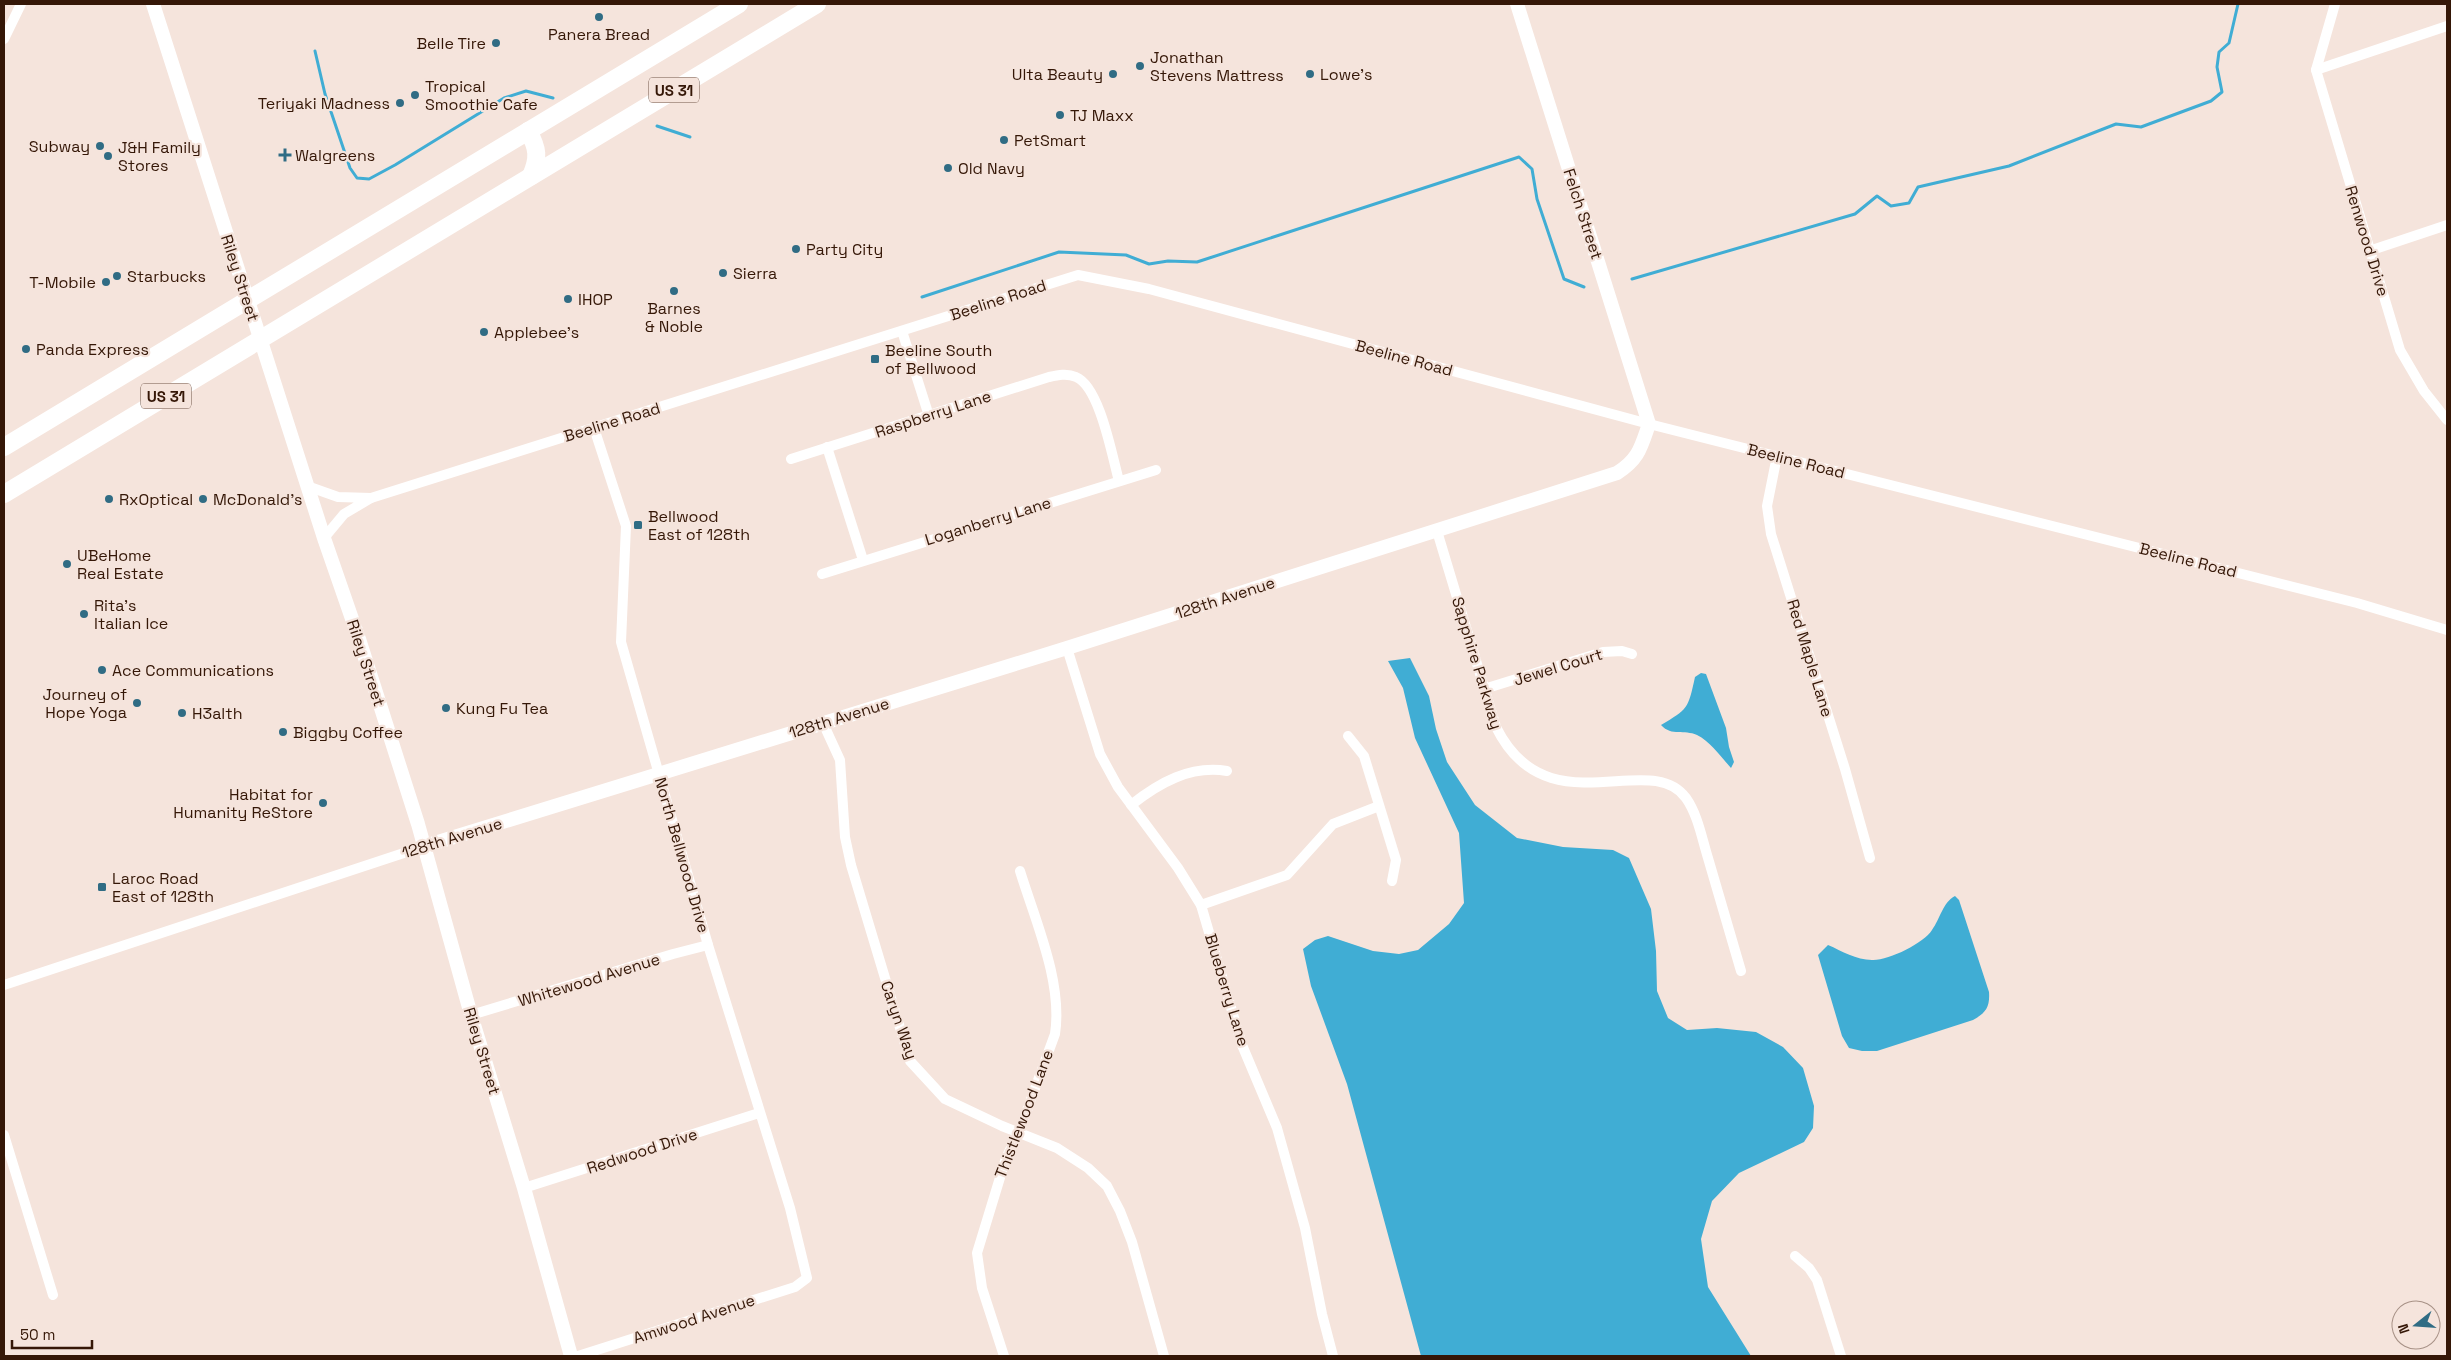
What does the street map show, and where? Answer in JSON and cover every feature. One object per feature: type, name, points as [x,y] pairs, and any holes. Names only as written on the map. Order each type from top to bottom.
[{"type":"highway","name":"US 31","points":[[4,447],[739,4]]},
{"type":"highway","name":"US 31","points":[[4,494],[817,4]]},
{"type":"highway","points":[[528,131],[535,143],[538,158],[531,176]]},
{"type":"street","points":[[4,39],[22,4]]},
{"type":"street","name":"Riley Street","points":[[153,4],[307,486],[359,638],[425,846],[471,1016],[524,1188],[571,1356]]},
{"type":"street","name":"Felch Street","points":[[1517,4],[1648,424]]},
{"type":"street","name":"Renwood Drive","points":[[2335,4],[2320,50],[2316,70],[2400,350],[2424,392],[2445,414]]},
{"type":"street","points":[[2316,70],[2447,26]]},
{"type":"street","points":[[2369,251],[2447,225]]},
{"type":"street","name":"Beeline Road","points":[[324,538],[344,514],[371,498],[1078,275],[1149,289],[1648,424],[2357,603],[2447,630]]},
{"type":"street","points":[[902,331],[928,416]]},
{"type":"street","name":"Raspberry Lane","points":[[791,459],[1049,377],[1067,375],[1076,377],[1085,383],[1096,400],[1119,481]]},
{"type":"street","name":"128th Avenue","points":[[4,985],[425,846],[1067,648],[1617,473],[1631,464],[1640,452],[1648,424]]},
{"type":"street","name":"North Bellwood Drive","points":[[594,428],[626,526],[621,642],[708,945],[790,1208],[807,1278]]},
{"type":"street","points":[[827,447],[863,560]]},
{"type":"street","name":"Red Maple Lane","points":[[1777,456],[1767,506],[1771,534],[1845,768],[1870,858]]},
{"type":"street","name":"Loganberry Lane","points":[[822,574],[1156,470]]},
{"type":"street","name":"Beeline Road","points":[[307,486],[338,497],[371,498]]},
{"type":"street","name":"Sapphire Parkway","points":[[1437,531],[1484,689],[1502,740],[1519,760],[1535,771],[1552,778],[1570,782],[1608,783],[1659,780],[1669,783],[1683,794],[1699,827],[1741,971]]},
{"type":"street","name":"Blueberry Lane","points":[[1067,648],[1100,754],[1118,788],[1178,868],[1201,905],[1242,1045],[1277,1128],[1305,1228],[1322,1314],[1333,1356]]},
{"type":"street","name":"Jewel Court","points":[[1484,689],[1603,652],[1622,651],[1632,654]]},
{"type":"street","name":"Caryn Way","points":[[823,723],[840,760],[845,837],[851,865],[910,1061],[945,1099],[1002,1126],[1057,1148],[1088,1168],[1107,1186],[1120,1211],[1132,1242],[1164,1356]]},
{"type":"street","points":[[1348,736],[1364,756],[1396,860],[1392,881]]},
{"type":"street","points":[[1131,804],[1157,784],[1200,770],[1227,771]]},
{"type":"street","points":[[1201,905],[1287,875],[1333,824],[1379,806]]},
{"type":"street","name":"Thistlewood Lane","points":[[1004,1356],[982,1288],[977,1253],[1006,1158],[1019,1132],[1055,1034],[1058,1017],[1051,974],[1020,871]]},
{"type":"street","name":"Whitewood Avenue","points":[[471,1016],[708,945]]},
{"type":"street","name":"Redwood Drive","points":[[524,1188],[759,1113]]},
{"type":"street","points":[[4,1135],[52,1295]]},
{"type":"street","points":[[1795,1256],[1809,1268],[1817,1280],[1841,1356]]},
{"type":"street","name":"Amwood Avenue","points":[[578,1356],[795,1287],[807,1278]]},
{"type":"water","points":[[1410,658],[1429,696],[1436,729],[1447,762],[1475,805],[1517,838],[1563,847],[1613,850],[1629,858],[1651,909],[1656,951],[1657,991],[1668,1018],[1687,1030],[1717,1028],[1756,1032],[1783,1047],[1803,1068],[1814,1106],[1813,1128],[1804,1142],[1739,1173],[1712,1201],[1701,1239],[1708,1287],[1751,1356],[1421,1356],[1347,1084],[1311,986],[1303,949],[1315,940],[1328,936],[1373,951],[1399,954],[1418,950],[1449,924],[1464,903],[1459,833],[1415,738],[1403,688],[1388,661]]},
{"type":"water","points":[[1701,673],[1706,674],[1726,728],[1734,762],[1731,768],[1702,738],[1692,733],[1669,731],[1661,725],[1686,707],[1691,696],[1695,677]]},
{"type":"water","points":[[1955,896],[1959,900],[1989,992],[1989,1002],[1986,1009],[1973,1020],[1877,1051],[1862,1051],[1849,1048],[1842,1036],[1818,955],[1828,945],[1849,955],[1866,960],[1887,958],[1914,945],[1928,935],[1935,926],[1947,902]]},
{"type":"waterway","points":[[1632,279],[1855,214],[1877,196],[1891,206],[1909,203],[1918,187],[2009,166],[2116,124],[2141,127],[2211,101],[2222,92],[2217,67],[2219,52],[2229,43],[2238,4]]},
{"type":"waterway","points":[[315,51],[325,94],[350,168],[357,178],[369,179],[395,165],[504,98],[526,91],[553,98]]},
{"type":"waterway","points":[[657,126],[690,137]]},
{"type":"waterway","points":[[922,297],[1059,252],[1126,255],[1149,264],[1168,261],[1197,262],[1519,157],[1532,169],[1537,199],[1564,279],[1584,287]]},
{"type":"place","name":"Panera Bread","points":[[599,17]]},
{"type":"place","name":"Belle Tire","points":[[496,43]]},
{"type":"place","name":"Jonathan Stevens Mattress","points":[[1140,66]]},
{"type":"place","name":"Ulta Beauty","points":[[1113,74]]},
{"type":"place","name":"Lowe's","points":[[1310,74]]},
{"type":"place","name":"Tropical Smoothie Cafe","points":[[415,95]]},
{"type":"place","name":"Teriyaki Madness","points":[[400,103]]},
{"type":"place","name":"TJ Maxx","points":[[1060,115]]},
{"type":"place","name":"PetSmart","points":[[1004,140]]},
{"type":"place","name":"Subway","points":[[100,146]]},
{"type":"place","name":"Walgreens","points":[[285,155]]},
{"type":"place","name":"J&H Family Stores","points":[[108,156]]},
{"type":"place","name":"Old Navy","points":[[948,168]]},
{"type":"place","name":"Party City","points":[[796,249]]},
{"type":"place","name":"Sierra","points":[[723,273]]},
{"type":"place","name":"Starbucks","points":[[117,276]]},
{"type":"place","name":"T-Mobile","points":[[106,282]]},
{"type":"place","name":"Barnes & Noble","points":[[674,291]]},
{"type":"place","name":"IHOP","points":[[568,299]]},
{"type":"place","name":"Applebee's","points":[[484,332]]},
{"type":"place","name":"Panda Express","points":[[26,349]]},
{"type":"place","name":"Beeline South of Bellwood","points":[[875,359]]},
{"type":"place","name":"RxOptical","points":[[109,499]]},
{"type":"place","name":"McDonald's","points":[[203,499]]},
{"type":"place","name":"Bellwood East of 128th","points":[[638,525]]},
{"type":"place","name":"UBeHome Real Estate","points":[[67,564]]},
{"type":"place","name":"Rita's Italian Ice","points":[[84,614]]},
{"type":"place","name":"Ace Communications","points":[[102,670]]},
{"type":"place","name":"Journey of Hope Yoga","points":[[137,703]]},
{"type":"place","name":"Kung Fu Tea","points":[[446,708]]},
{"type":"place","name":"H3alth","points":[[182,713]]},
{"type":"place","name":"Biggby Coffee","points":[[283,732]]},
{"type":"place","name":"Habitat for Humanity ReStore","points":[[323,803]]},
{"type":"place","name":"Laroc Road East of 128th","points":[[102,887]]}]
